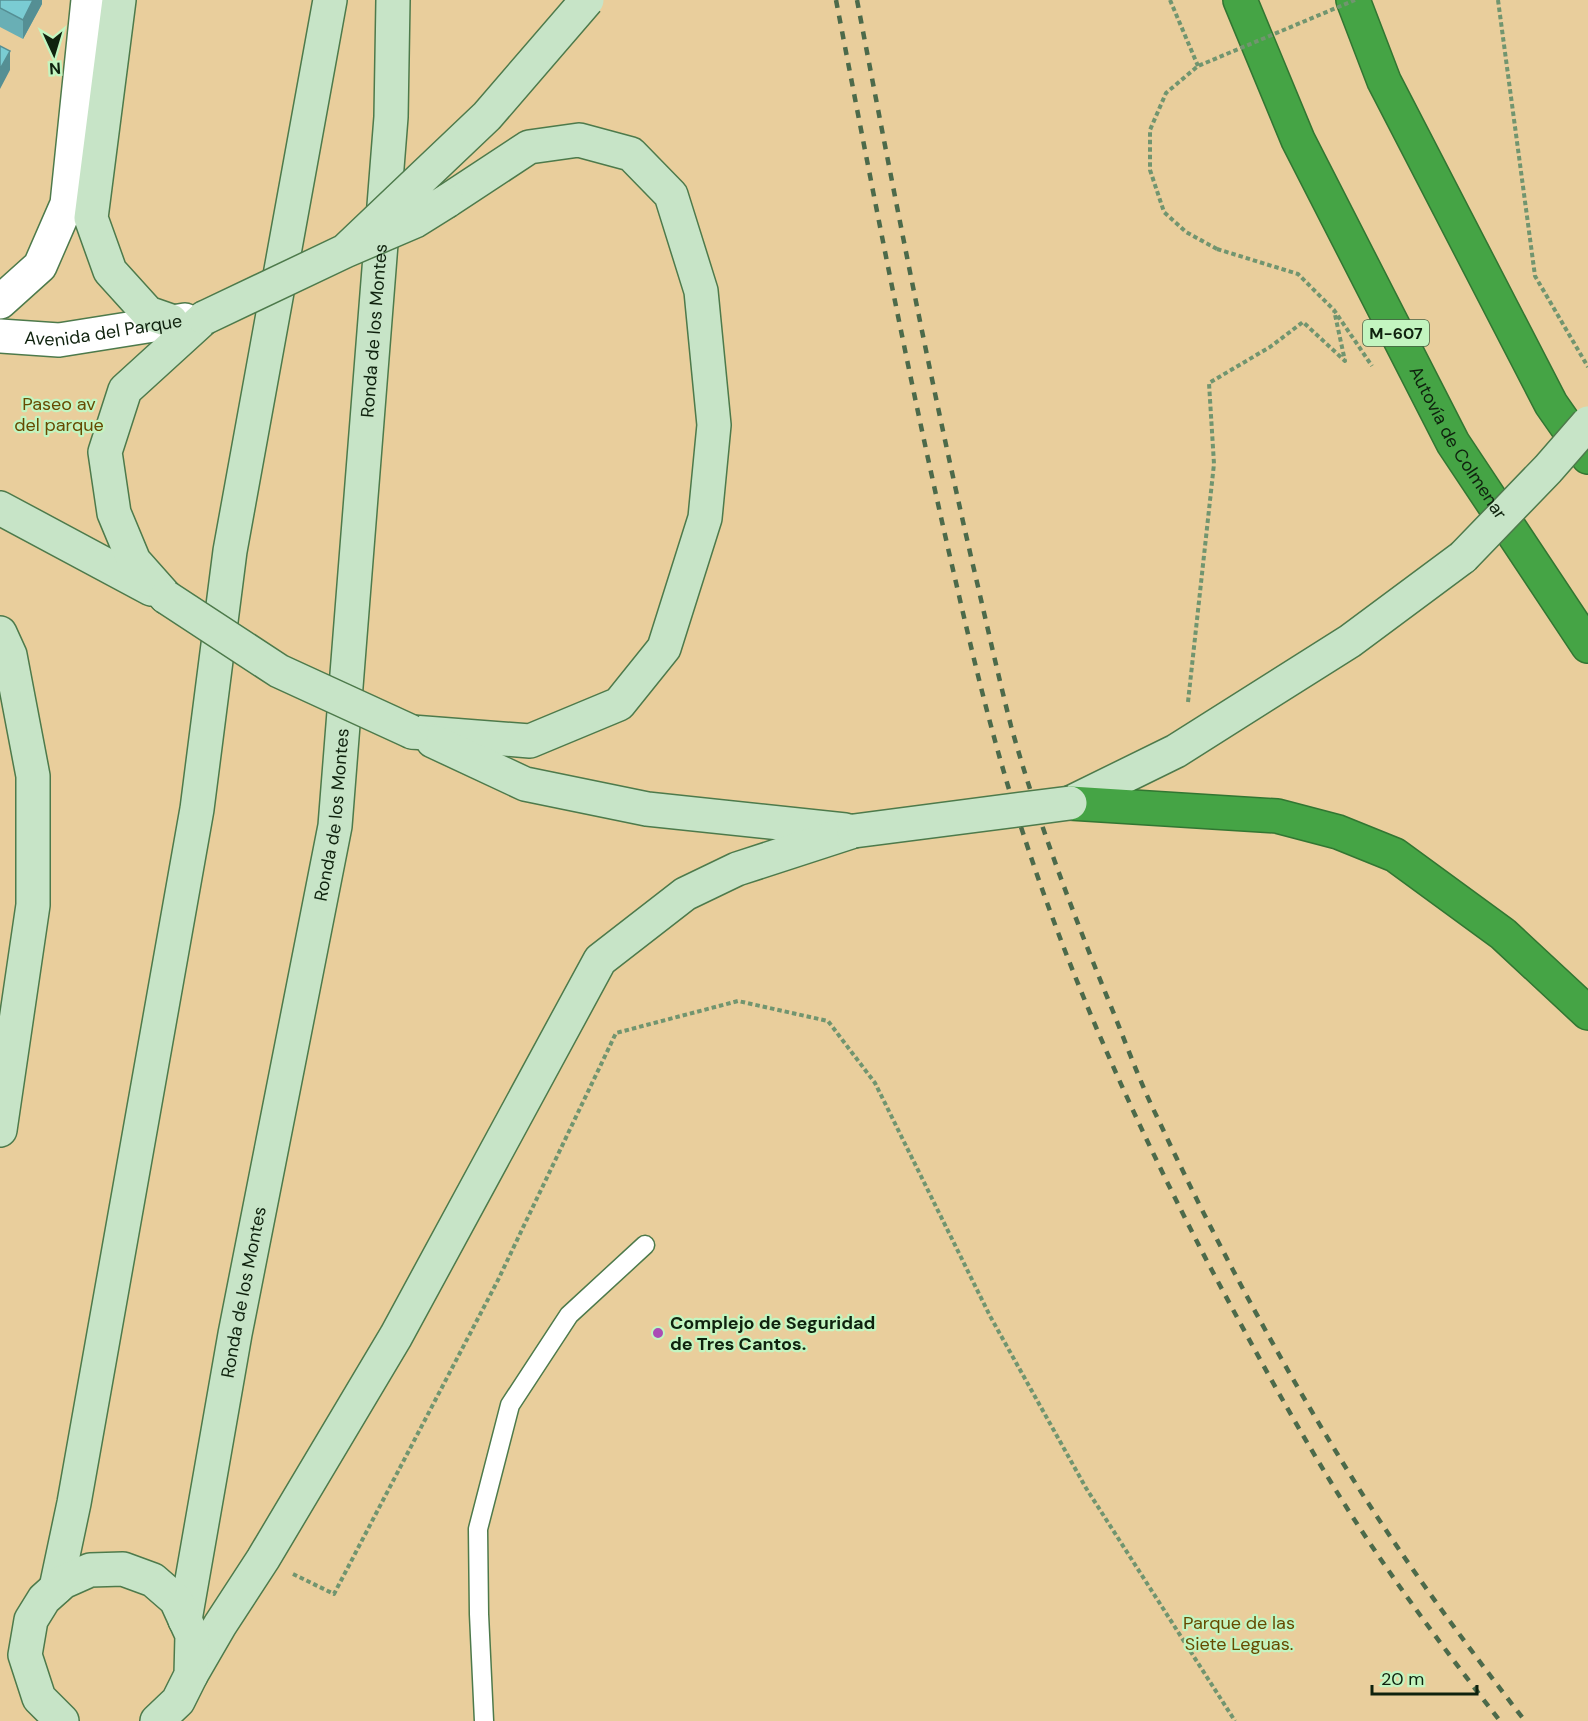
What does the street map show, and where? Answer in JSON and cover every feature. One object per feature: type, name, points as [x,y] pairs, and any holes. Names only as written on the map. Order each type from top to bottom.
[{"type":"highway","name":"Autovía de Colmenar","points":[[1240,0],[1298,140],[1453,443],[1588,646]]},
{"type":"highway","points":[[1354,0],[1389,91],[1551,404],[1588,457]]},
{"type":"highway","points":[[1070,803],[1277,816],[1338,832],[1395,855],[1503,934],[1588,1012]]},
{"type":"street","points":[[0,302],[40,266],[67,204],[88,0]]},
{"type":"street","points":[[119,0],[91,219],[110,271],[148,313],[171,321]]},
{"type":"street","points":[[56,1588],[74,1503],[197,809],[230,551],[330,0]]},
{"type":"street","name":"Ronda de los Montes","points":[[185,1620],[235,1334],[335,826],[391,117],[393,0]]},
{"type":"street","points":[[345,251],[487,116],[587,0]]},
{"type":"street","points":[[166,597],[134,561],[114,513],[105,452],[124,390],[204,318],[345,251],[415,221],[529,147],[579,140],[631,154],[671,195],[701,291],[714,425],[705,518],[664,648],[619,704],[530,741],[412,732]]},
{"type":"street","name":"Avenida del Parque","points":[[0,336],[59,340],[171,321],[204,318]]},
{"type":"street","points":[[161,1718],[178,1701],[220,1625],[263,1560],[396,1336],[600,960],[685,894],[737,869],[854,831],[1070,803],[1186,745],[1350,641],[1463,557],[1548,469],[1588,423]]},
{"type":"street","points":[[0,508],[166,597],[279,671],[525,784],[646,809],[854,831]]},
{"type":"street","points":[[0,633],[10,655],[33,776],[33,905],[0,1130]]},
{"type":"street","points":[[62,1721],[35,1709],[25,1655],[31,1620],[44,1599],[63,1582],[90,1570],[123,1569],[153,1580],[176,1600],[192,1635],[191,1675]]},
{"type":"lane","points":[[484,1721],[478,1529],[510,1405],[569,1315],[645,1245]]},
{"type":"path","points":[[1170,0],[1198,66]]},
{"type":"path","points":[[1187,709],[1214,464],[1209,383],[1270,347],[1303,322],[1344,362],[1334,310],[1299,274],[1217,249],[1186,232],[1164,212],[1150,170],[1150,130],[1166,93],[1198,66],[1354,0]]},
{"type":"path","points":[[1498,0],[1535,276],[1588,367]]},
{"type":"path","points":[[334,1594],[497,1282],[616,1033],[738,1001],[828,1021],[875,1083],[990,1316],[1086,1488],[1235,1721]]},
{"type":"green space","points":[[0,0],[1588,0],[1588,1721],[0,1721]]},
{"type":"building","points":[[0,0],[33,0],[23,20],[0,8]]},
{"type":"building","points":[[0,46],[10,51],[0,69]]},
{"type":"railway","points":[[836,0],[905,351],[967,629],[1012,799],[1062,943],[1106,1051],[1155,1158],[1253,1347],[1332,1484],[1371,1545],[1434,1634],[1500,1721]]},
{"type":"railway","points":[[857,0],[926,351],[1001,685],[1033,798],[1084,939],[1152,1107],[1203,1212],[1274,1346],[1351,1476],[1392,1539],[1457,1631],[1525,1721]]},
{"type":"place","name":"Complejo de Seguridad de Tres Cantos.","points":[[658,1333]]},
{"type":"park label","name":"Paseo av del parque","points":[[59,414]]},
{"type":"park label","name":"Parque de las Siete Leguas.","points":[[1239,1633]]}]
